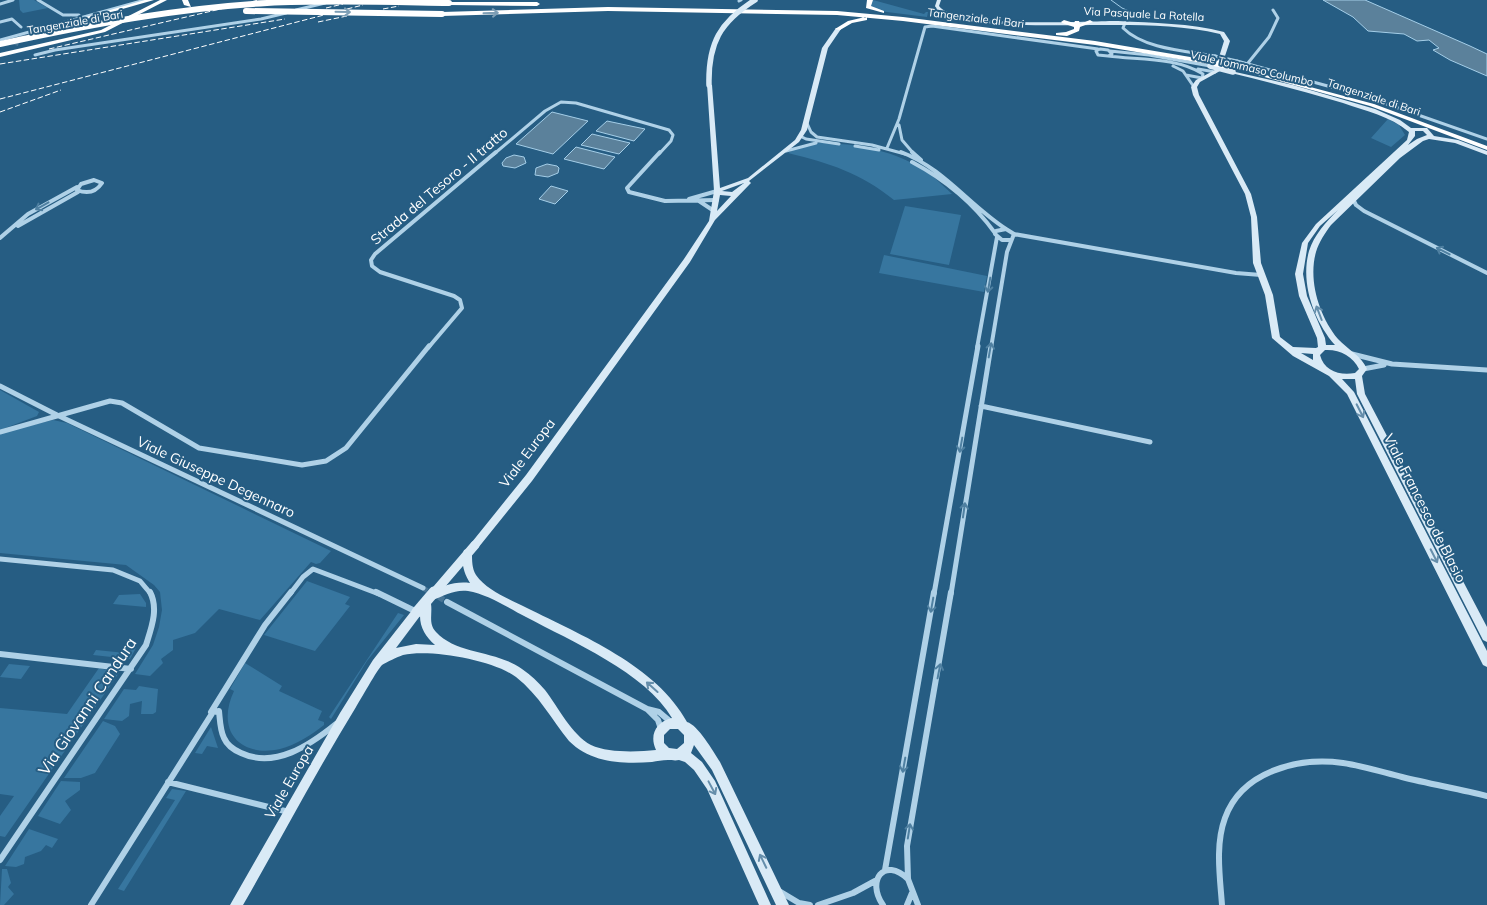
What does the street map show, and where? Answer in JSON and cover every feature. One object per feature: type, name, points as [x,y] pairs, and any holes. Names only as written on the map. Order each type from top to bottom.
[{"type":"highway","points":[[33,33],[152,0]]},
{"type":"highway","points":[[1,42],[158,0]]},
{"type":"highway","points":[[0,54],[103,31],[164,0]]},
{"type":"highway","points":[[185,0],[189,6],[230,6]]},
{"type":"highway","points":[[810,10],[858,6],[870,0]]},
{"type":"highway","points":[[870,0],[868,7],[876,11],[942,21]]},
{"type":"highway","name":"Tangenziale di Bari","points":[[1,42],[131,18],[230,6],[320,1],[810,10],[874,13],[1116,43],[1214,61],[1346,92],[1487,141]]},
{"type":"highway","name":"Tangenziale di Bari","points":[[1,42],[155,18],[263,10],[442,14],[608,9],[810,10],[903,19],[1123,47],[1214,61]]},
{"type":"highway","points":[[810,10],[836,17],[841,22],[838,29]]},
{"type":"highway","points":[[15,46],[33,46],[109,27],[155,18]]},
{"type":"highway","points":[[838,29],[850,22],[866,18],[903,19]]},
{"type":"highway","points":[[1064,22],[1078,24],[1090,22]]},
{"type":"highway","points":[[1026,31],[1067,34],[1077,30],[1078,24]]},
{"type":"highway","points":[[1078,24],[1080,32],[1084,35],[1116,43]]},
{"type":"highway","name":"Tangenziale di Bari","points":[[1235,66],[1372,105],[1487,148]]},
{"type":"street","points":[[0,4],[13,0]]},
{"type":"street","points":[[38,0],[66,15],[82,14],[128,2]]},
{"type":"street","points":[[0,36],[1,42],[145,0]]},
{"type":"street","points":[[35,55],[55,50],[261,19],[337,0]]},
{"type":"street","name":"Viale Europa","points":[[236,905],[344,717],[377,664],[417,612],[475,545],[529,478],[687,260],[712,221],[717,191],[708,64],[716,36],[728,20],[755,0]]},
{"type":"street","name":"Via Pasquale La Rotella","points":[[939,0],[938,6],[941,12],[958,18],[1009,23],[1064,22]]},
{"type":"street","points":[[1248,64],[1273,31],[1278,18],[1273,10]]},
{"type":"street","points":[[0,22],[12,19],[21,27]]},
{"type":"street","name":"Via Pasquale La Rotella","points":[[1090,22],[1202,28],[1222,33],[1227,41],[1217,71],[1215,72]]},
{"type":"street","points":[[1126,25],[1126,32]]},
{"type":"street","points":[[1126,25],[1126,32]]},
{"type":"street","points":[[887,148],[899,120],[925,27],[932,26],[1098,49],[1111,52],[1120,57]]},
{"type":"street","points":[[712,221],[750,179],[800,136],[825,48],[838,29]]},
{"type":"street","points":[[1126,32],[1147,43],[1214,61]]},
{"type":"street","points":[[1098,49],[1096,51],[1097,54],[1215,72]]},
{"type":"street","points":[[1108,56],[1111,52]]},
{"type":"street","name":"Viale Tommaso Columbo","points":[[1111,52],[1214,61]]},
{"type":"street","points":[[1168,64],[1186,75],[1202,78]]},
{"type":"street","points":[[1235,66],[1248,64],[1296,75],[1380,100],[1487,141]]},
{"type":"street","name":"Viale Tommaso Columbo","points":[[1235,66],[1399,121],[1412,132]]},
{"type":"street","points":[[1191,68],[1201,72],[1202,78]]},
{"type":"street","points":[[1194,87],[1202,78],[1215,72]]},
{"type":"street","points":[[1186,75],[1194,87],[1196,95],[1248,194],[1254,217],[1257,263],[1269,295],[1276,338],[1283,346],[1327,371],[1346,378],[1376,365],[1392,364],[1487,370]]},
{"type":"street","name":"Strada del Tesoro - II tratto","points":[[57,416],[110,401],[122,403],[199,448],[302,465],[326,461],[346,448],[462,308],[460,300],[454,296],[380,272],[372,266],[371,260],[382,248],[545,111],[561,102],[576,103],[669,130],[673,135],[671,141],[627,188],[633,194],[653,200],[686,200]]},
{"type":"street","points":[[806,120],[811,132],[817,137]]},
{"type":"street","points":[[899,120],[898,130],[903,144],[988,217],[1014,234],[1236,273],[1261,275]]},
{"type":"street","points":[[1327,371],[1316,360],[1320,350],[1321,338],[1303,296],[1299,274],[1306,243],[1403,146],[1412,132],[1453,141],[1487,154]]},
{"type":"street","points":[[800,136],[887,148],[925,163]]},
{"type":"street","points":[[800,136],[824,142],[882,150],[915,163],[940,180],[976,211],[996,235],[1010,240]]},
{"type":"street","points":[[1336,211],[1353,199],[1414,144],[1428,137]]},
{"type":"street","points":[[876,146],[891,139]]},
{"type":"street","points":[[786,150],[824,142]]},
{"type":"street","points":[[894,150],[903,144]]},
{"type":"street","points":[[716,178],[738,191]]},
{"type":"street","points":[[0,238],[78,189],[89,180],[97,180],[102,183],[100,187],[92,192],[78,189]]},
{"type":"street","points":[[686,200],[717,191],[725,195],[738,191]]},
{"type":"street","points":[[686,200],[717,200],[738,191]]},
{"type":"street","points":[[702,195],[717,200]]},
{"type":"street","points":[[1353,199],[1356,205],[1364,211],[1487,273]]},
{"type":"street","points":[[696,200],[710,206],[714,211]]},
{"type":"street","points":[[1324,223],[1308,262],[1310,287],[1320,317],[1329,334],[1361,364],[1361,372]]},
{"type":"street","points":[[885,870],[996,235],[998,230],[1006,229]]},
{"type":"street","points":[[918,905],[908,879],[907,846],[941,660],[981,406],[1010,240],[1014,238],[1014,234]]},
{"type":"street","points":[[1283,346],[1300,352],[1334,347],[1349,353],[1392,364]]},
{"type":"street","name":"Viale Francesco de Blasio","points":[[1327,371],[1350,392],[1487,662]]},
{"type":"street","name":"Viale Francesco de Blasio","points":[[1361,372],[1361,394],[1487,637]]},
{"type":"street","name":"Viale Giuseppe Degennaro","points":[[0,386],[57,416],[423,588]]},
{"type":"street","points":[[981,406],[1150,442]]},
{"type":"street","points":[[0,432],[57,416]]},
{"type":"street","points":[[377,664],[404,650],[426,649],[464,654],[511,668],[523,675],[585,748],[604,755],[657,756],[674,754],[688,746],[690,740],[680,725],[679,715],[640,677],[602,652],[479,585],[468,569],[467,554]]},
{"type":"street","name":"Via Giovanni Candura","points":[[0,559],[113,570],[126,574],[146,587],[153,596],[156,609],[153,626],[146,645],[0,860]]},
{"type":"street","points":[[91,905],[265,625],[303,577],[313,569],[380,594],[417,612]]},
{"type":"street","points":[[464,654],[430,635],[426,627],[424,615],[429,600],[454,586],[467,585],[504,600]]},
{"type":"street","points":[[447,602],[647,709],[659,712],[696,737],[716,766],[783,905]]},
{"type":"street","points":[[0,654],[131,669]]},
{"type":"street","points":[[647,709],[658,720],[661,729],[658,740],[660,747],[674,754],[689,758],[698,766],[711,785],[765,905]]},
{"type":"street","points":[[208,717],[213,712],[219,711],[218,718],[223,736],[228,744],[242,755],[253,758],[265,758],[292,752],[309,745],[344,717]]},
{"type":"street","points":[[661,729],[680,725]]},
{"type":"street","points":[[1222,905],[1218,862],[1225,818],[1242,790],[1253,781],[1282,766],[1308,763],[1342,763],[1487,796]]},
{"type":"street","points":[[168,782],[289,812]]},
{"type":"street","points":[[883,905],[876,895],[875,881],[877,876],[885,870],[896,869],[908,879]]},
{"type":"street","points":[[818,905],[853,893],[875,881]]},
{"type":"street","points":[[776,889],[799,903],[810,905]]},
{"type":"street","points":[[907,905],[912,892]]},
{"type":"shaded area","points":[[19,0],[34,0],[48,8],[23,13],[20,10]]},
{"type":"shaded area","points":[[873,0],[924,14],[928,12],[927,17],[872,9],[870,3]]},
{"type":"shaded area","points":[[1323,0],[1365,0],[1470,46],[1487,54],[1487,76],[1450,60],[1433,50],[1439,48],[1429,40],[1417,41],[1404,34],[1368,31],[1353,17]]},
{"type":"shaded area","points":[[552,112],[588,121],[553,154],[516,144]]},
{"type":"shaded area","points":[[1388,119],[1399,125],[1405,135],[1391,147],[1371,138]]},
{"type":"shaded area","points":[[607,121],[645,129],[634,141],[596,131]]},
{"type":"shaded area","points":[[592,134],[630,143],[619,154],[581,145]]},
{"type":"shaded area","points":[[819,143],[862,147],[904,159],[928,173],[952,194],[894,200],[869,183],[844,170],[788,153],[795,149]]},
{"type":"shaded area","points":[[576,147],[615,157],[604,169],[564,159]]},
{"type":"shaded area","points":[[514,155],[524,157],[526,163],[515,168],[503,166],[502,163],[506,158]]},
{"type":"shaded area","points":[[547,164],[557,166],[559,168],[558,173],[548,177],[535,175],[536,168]]},
{"type":"shaded area","points":[[551,186],[568,191],[555,204],[539,199]]},
{"type":"shaded area","points":[[905,206],[961,215],[949,265],[890,254]]},
{"type":"shaded area","points":[[884,255],[987,276],[984,292],[879,273]]},
{"type":"shaded area","points":[[0,390],[39,412],[37,416],[0,430]]},
{"type":"shaded area","points":[[53,420],[67,423],[331,551],[320,563],[311,562],[260,620],[219,609],[195,633],[173,640],[173,650],[161,659],[163,663],[150,676],[135,674],[153,645],[159,627],[162,610],[160,592],[154,585],[126,565],[0,553],[0,433]]},
{"type":"shaded area","points":[[307,581],[350,597],[345,604],[350,606],[315,651],[264,635]]},
{"type":"shaded area","points":[[140,594],[146,603],[146,607],[113,604],[119,595]]},
{"type":"shaded area","points":[[398,613],[404,615],[367,661],[331,719],[329,717]]},
{"type":"shaded area","points":[[130,648],[136,648],[130,659],[93,655],[96,650],[126,653]]},
{"type":"shaded area","points":[[245,663],[282,686],[279,691],[322,711],[318,720],[324,722],[324,725],[292,745],[280,749],[265,751],[242,745],[235,738],[230,728],[228,717],[229,705],[234,691],[230,689]]},
{"type":"shaded area","points":[[9,664],[30,666],[21,679],[0,677]]},
{"type":"shaded area","points":[[99,668],[119,673],[5,837],[0,836],[0,816],[14,796],[0,794],[0,708],[67,714]]},
{"type":"shaded area","points":[[139,686],[158,689],[156,712],[153,714],[141,714],[142,701],[130,704],[129,716],[122,721],[104,719],[124,689],[136,690]]},
{"type":"shaded area","points":[[103,721],[115,726],[120,734],[95,773],[81,778],[64,778]]},
{"type":"shaded area","points":[[211,727],[218,748],[207,746],[202,754],[195,753]]},
{"type":"shaded area","points":[[61,781],[80,782],[80,790],[65,801],[71,810],[60,824],[38,816]]},
{"type":"shaded area","points":[[172,789],[186,791],[124,891],[118,889],[175,800],[166,798]]},
{"type":"shaded area","points":[[29,829],[58,839],[52,848],[46,845],[41,851],[25,857],[24,864],[16,867],[5,866]]},
{"type":"shaded area","points":[[2,869],[7,869],[11,883],[8,887],[14,894],[4,905],[0,905]]},
{"type":"waterway","points":[[1111,0],[1122,8],[1138,15]]},
{"type":"tunnel","points":[[15,45],[17,39],[33,33]]},
{"type":"tunnel","points":[[423,588],[433,594]]},
{"type":"tunnel","points":[[431,592],[447,602]]},
{"type":"railway","points":[[49,49],[259,0]]},
{"type":"railway","points":[[326,8],[343,4]]},
{"type":"railway","points":[[347,9],[363,5]]},
{"type":"railway","points":[[383,9],[399,6]]},
{"type":"railway","points":[[0,99],[324,15]]},
{"type":"railway","points":[[318,22],[347,16]]},
{"type":"railway","points":[[0,64],[285,19]]},
{"type":"railway","points":[[0,112],[61,90]]}]
